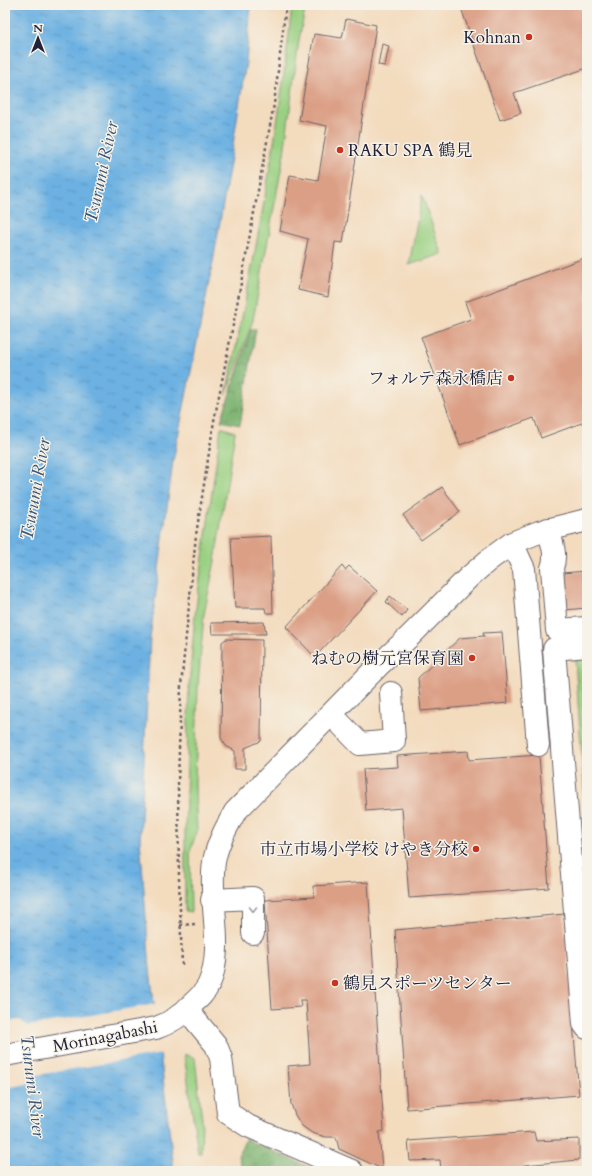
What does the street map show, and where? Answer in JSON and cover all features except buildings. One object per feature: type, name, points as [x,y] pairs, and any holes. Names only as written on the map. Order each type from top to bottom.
[{"type":"street","name":"Morinagabashi","points":[[5,1055],[156,1028],[165,1025],[184,1013],[203,994],[209,985],[215,956],[212,900],[214,862],[221,837],[235,812],[469,577],[490,559],[512,543],[548,529],[587,520]]},
{"type":"street","points":[[548,529],[555,560],[552,568],[557,630],[587,628]]},
{"type":"street","points":[[512,543],[524,569],[538,745]]},
{"type":"street","points":[[587,646],[554,649],[584,1024],[587,1028]]},
{"type":"street","points":[[331,714],[360,744],[394,741],[391,693]]},
{"type":"street","points":[[212,900],[253,898],[253,933]]},
{"type":"street","points":[[184,1013],[205,1030],[216,1045],[221,1058],[228,1113],[248,1126],[352,1171]]},
{"type":"path","points":[[182,965],[178,783],[181,686],[196,535],[214,421],[274,104],[286,5]]},
{"type":"path","points":[[180,925],[197,924]]},
{"type":"green space","points":[[292,5],[306,5],[299,40],[284,154],[253,320],[226,395],[246,298],[273,152],[287,54]]},
{"type":"green space","points":[[422,195],[442,254],[409,265]]},
{"type":"green space","points":[[251,329],[256,329],[240,425],[221,421]]},
{"type":"green space","points":[[221,427],[235,432],[215,561],[204,614],[198,686],[195,784],[197,832],[190,851],[191,912],[185,911],[185,833],[189,687],[195,615]]},
{"type":"green space","points":[[587,658],[587,833],[575,659]]},
{"type":"green space","points":[[184,1054],[195,1058],[202,1119],[201,1153],[198,1153]]},
{"type":"green space","points":[[245,1139],[318,1171],[243,1171],[238,1156]]},
{"type":"water","name":"Tsurumi River","points":[[5,5],[251,5],[246,62],[230,163],[213,262],[173,461],[150,638],[140,839],[150,969],[174,1171],[5,1171]]},
{"type":"pier","points":[[156,1004],[161,1054],[37,1075],[31,1083],[5,1088],[5,1022],[20,1020],[28,1026]]},
{"type":"place","name":"Kohnan","points":[[529,37]]},
{"type":"place","name":"RAKU SPA 鶴見","points":[[340,150]]},
{"type":"place","name":"フォルテ森永橋店","points":[[511,378]]},
{"type":"place","name":"ねむの樹元宮保育園","points":[[472,658]]},
{"type":"place","name":"市立市場小学校 けやき分校","points":[[476,849]]},
{"type":"place","name":"鶴見スポーツセンター","points":[[335,983]]}]
